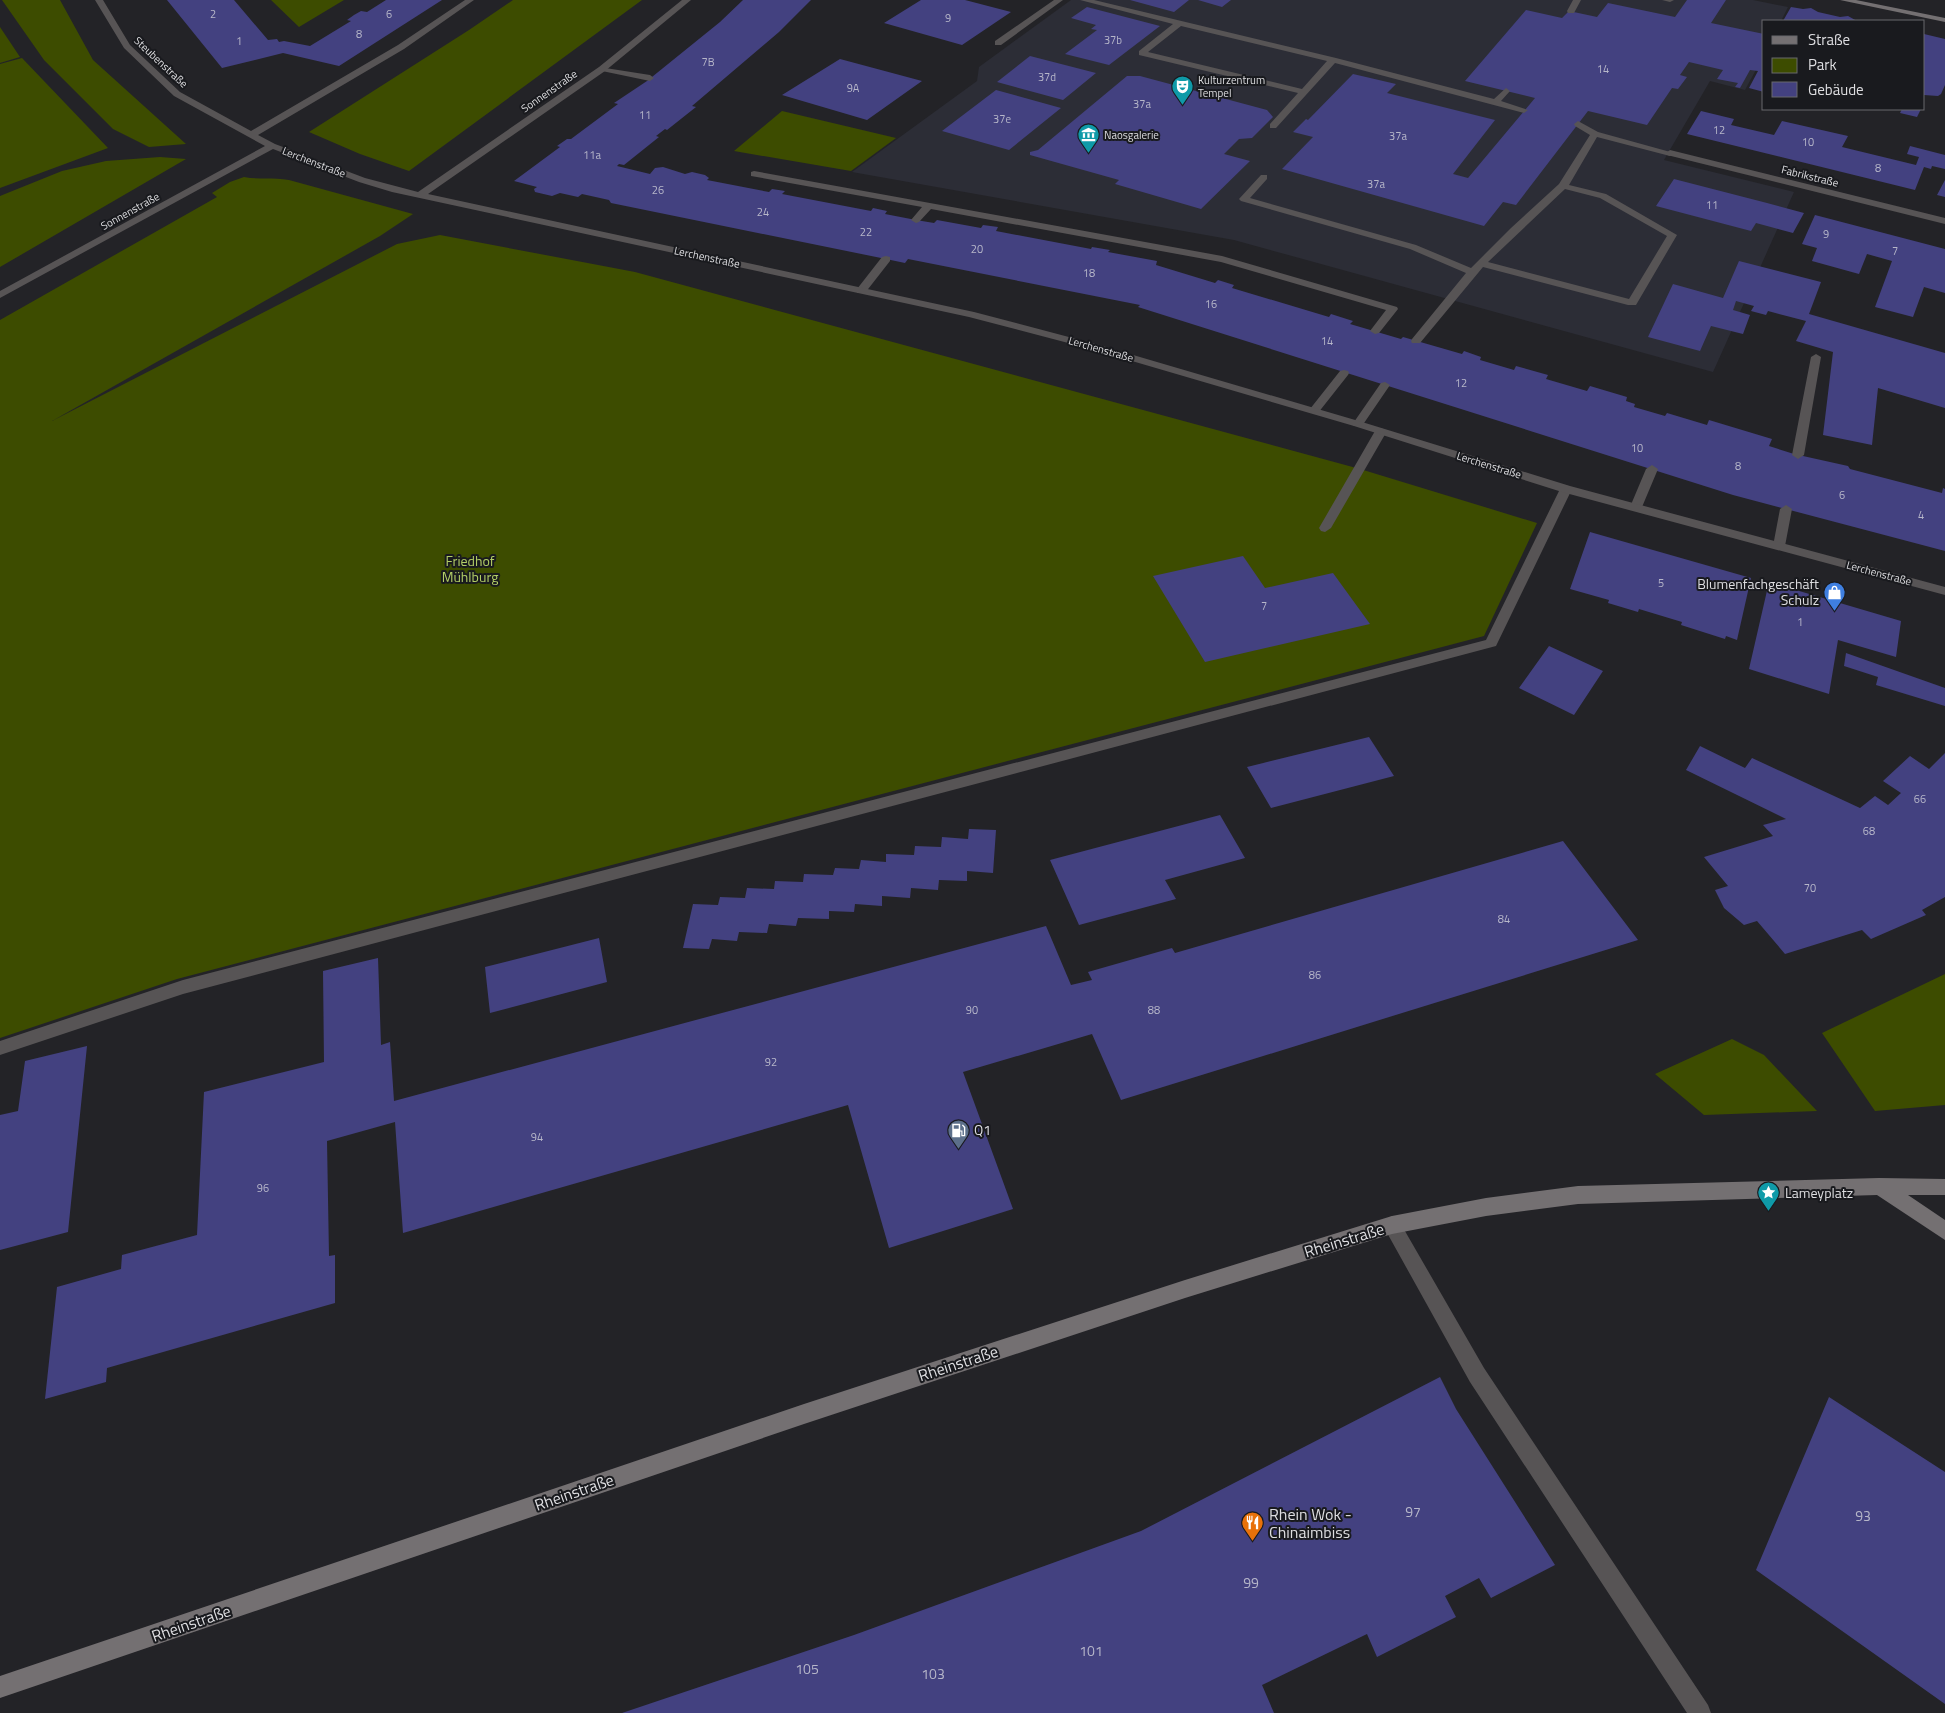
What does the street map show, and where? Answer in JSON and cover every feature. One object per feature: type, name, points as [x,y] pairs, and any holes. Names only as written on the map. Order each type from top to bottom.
[{"type":"street","name":"Steubenstraße","points":[[100,0],[127,46],[177,94],[252,135]]},
{"type":"street","points":[[252,135],[401,47],[470,0]]},
{"type":"street","name":"Sonnenstraße","points":[[420,195],[602,70],[687,0]]},
{"type":"street","points":[[998,43],[1060,0]]},
{"type":"street","points":[[1084,0],[1333,60],[1524,110]]},
{"type":"street","points":[[1571,11],[1578,0]]},
{"type":"street","points":[[1844,0],[1945,20]]},
{"type":"street","points":[[1179,23],[1142,53],[1303,92]]},
{"type":"street","points":[[1273,126],[1333,60]]},
{"type":"street","points":[[602,70],[650,78]]},
{"type":"street","points":[[1436,88],[1444,76]]},
{"type":"street","points":[[1495,103],[1506,91]]},
{"type":"street","name":"Fabrikstraße","points":[[1578,124],[1595,134],[1945,221]]},
{"type":"street","points":[[1416,341],[1472,272],[1514,230],[1563,186],[1595,134]]},
{"type":"street","name":"Lerchenstraße","points":[[252,135],[272,146],[362,180],[420,195],[970,314],[1095,347],[1314,411],[1566,489],[1945,591]]},
{"type":"street","name":"Sonnenstraße","points":[[0,295],[272,146]]},
{"type":"street","points":[[754,174],[1222,259],[1393,309],[1375,331]]},
{"type":"street","points":[[1264,177],[1244,199],[1413,247],[1472,272]]},
{"type":"street","points":[[1482,263],[1632,303],[1672,235],[1603,196],[1563,186]]},
{"type":"street","points":[[916,220],[928,206]]},
{"type":"street","points":[[861,290],[886,259]]},
{"type":"street","points":[[1798,455],[1816,358]]},
{"type":"street","points":[[1314,411],[1344,372]]},
{"type":"street","points":[[1358,424],[1385,385]]},
{"type":"street","points":[[1325,528],[1381,431]]},
{"type":"street","points":[[1636,508],[1652,469]]},
{"type":"street","points":[[0,1048],[183,986],[1491,643],[1566,489]]},
{"type":"street","points":[[1780,546],[1786,509]]},
{"type":"street","points":[[1879,1186],[1945,1231]]},
{"type":"street","name":"Rheinstraße","points":[[0,1688],[804,1414],[1185,1289],[1392,1225],[1486,1207],[1578,1196],[1879,1186],[1945,1187]]},
{"type":"street","points":[[1392,1225],[1477,1374],[1700,1713]]},
{"type":"shaded area","points":[[1071,0],[1753,0],[1788,7],[1782,20],[1762,20],[1762,59],[1745,90],[1710,81],[1664,160],[1794,192],[1713,372],[1234,240],[852,172],[977,81],[979,67]]},
{"type":"green space","points":[[2,0],[60,0],[93,60],[186,144],[149,147],[113,129],[44,60]]},
{"type":"green space","points":[[271,0],[344,0],[299,27]]},
{"type":"green space","points":[[513,0],[642,0],[409,171],[360,154],[309,132],[469,30]]},
{"type":"green space","points":[[0,27],[20,57],[0,63]]},
{"type":"green space","points":[[22,58],[108,148],[0,188],[0,64]]},
{"type":"green space","points":[[782,111],[896,138],[851,171],[734,151]]},
{"type":"green space","points":[[160,157],[186,159],[0,267],[0,196],[62,171],[106,161]]},
{"type":"green space","name":"Friedhof Mühlburg","points":[[244,177],[289,180],[413,214],[380,236],[52,421],[397,244],[440,235],[635,272],[1360,469],[1537,523],[1484,636],[177,979],[0,1038],[0,320],[217,197],[212,193],[230,182]]},
{"type":"green space","points":[[1945,974],[1945,1105],[1875,1111],[1822,1033]]},
{"type":"green space","points":[[1732,1039],[1764,1055],[1817,1111],[1704,1115],[1655,1074]]},
{"type":"building","points":[[167,0],[234,0],[268,40],[277,39],[279,42],[284,41],[310,46],[351,21],[347,20],[354,15],[361,11],[367,12],[386,0],[442,0],[339,66],[283,53],[222,68]]},
{"type":"building","points":[[743,0],[811,0],[779,32],[692,106],[696,107],[667,130],[665,129],[656,136],[659,137],[624,165],[619,164],[617,166],[650,174],[655,168],[663,167],[685,174],[692,172],[705,175],[709,178],[707,180],[769,192],[772,189],[785,191],[782,194],[871,211],[873,208],[887,211],[885,214],[916,220],[934,223],[937,220],[981,228],[983,225],[998,227],[996,231],[1091,249],[1092,247],[1110,250],[1108,252],[1157,261],[1156,265],[1215,283],[1218,280],[1234,285],[1232,288],[1329,317],[1331,314],[1353,321],[1350,324],[1401,339],[1403,337],[1462,354],[1464,351],[1481,357],[1480,360],[1514,370],[1516,366],[1548,375],[1546,379],[1587,391],[1590,386],[1627,397],[1626,401],[1635,404],[1634,407],[1665,416],[1667,413],[1707,425],[1709,420],[1772,439],[1769,446],[1794,454],[1848,466],[1850,469],[1942,493],[1943,488],[1945,489],[1945,551],[1733,495],[1138,307],[1140,305],[908,259],[905,263],[611,203],[609,200],[582,194],[578,197],[560,193],[552,196],[535,192],[534,189],[537,187],[514,181],[560,147],[557,146],[567,139],[571,139],[618,104],[614,103],[647,81],[720,22]]},
{"type":"building","points":[[921,0],[965,0],[1011,12],[962,45],[884,23]]},
{"type":"building","points":[[1130,0],[1189,0],[1174,12]]},
{"type":"building","points":[[1198,0],[1231,0],[1222,7]]},
{"type":"building","points":[[1687,0],[1726,0],[1711,23],[1762,34],[1762,91],[1749,88],[1758,71],[1750,70],[1740,88],[1735,87],[1738,83],[1717,79],[1723,70],[1689,62],[1680,75],[1687,77],[1678,89],[1672,88],[1647,125],[1588,111],[1516,205],[1503,202],[1484,226],[1282,169],[1313,137],[1293,132],[1306,119],[1308,120],[1353,74],[1396,84],[1387,93],[1495,120],[1453,174],[1468,178],[1535,98],[1465,81],[1526,10],[1562,18],[1569,11],[1597,17],[1608,3],[1675,17]]},
{"type":"building","points":[[1087,7],[1160,26],[1109,65],[1065,54],[1097,30],[1091,29],[1096,25],[1071,18]]},
{"type":"building","points":[[1791,7],[1811,8],[1818,12],[1840,17],[1848,16],[1855,20],[1784,20]]},
{"type":"building","points":[[1925,34],[1945,39],[1945,85],[1938,96],[1925,95]]},
{"type":"building","points":[[1030,56],[1096,73],[1063,100],[997,82]]},
{"type":"building","points":[[840,59],[922,81],[867,120],[782,95]]},
{"type":"building","points":[[1127,76],[1140,76],[1267,110],[1273,117],[1252,138],[1239,139],[1224,154],[1250,161],[1201,209],[1115,184],[1119,180],[1030,155],[1030,152],[1038,150]]},
{"type":"building","points":[[996,90],[1061,108],[1009,150],[942,131]]},
{"type":"building","points":[[1902,110],[1920,110],[1917,117],[1900,113]]},
{"type":"building","points":[[1701,111],[1734,119],[1731,125],[1774,135],[1782,121],[1848,136],[1842,147],[1916,165],[1919,157],[1907,154],[1910,146],[1945,155],[1945,169],[1932,166],[1931,169],[1924,167],[1915,190],[1687,134]]},
{"type":"building","points":[[1674,179],[1804,213],[1793,233],[1756,223],[1751,231],[1656,206]]},
{"type":"building","points":[[1945,180],[1945,197],[1937,195]]},
{"type":"building","points":[[1815,215],[1945,249],[1945,293],[1924,287],[1913,317],[1875,307],[1892,261],[1867,254],[1859,274],[1812,261],[1817,248],[1802,244]]},
{"type":"building","points":[[1739,261],[1821,282],[1809,314],[1945,353],[1945,408],[1878,388],[1872,445],[1823,435],[1833,352],[1796,341],[1806,321],[1768,311],[1766,315],[1751,311],[1754,306],[1736,301],[1733,310],[1750,315],[1743,334],[1711,326],[1700,351],[1648,337],[1673,284],[1723,298]]},
{"type":"building","points":[[1590,532],[1751,578],[1737,640],[1726,636],[1725,639],[1681,625],[1682,622],[1639,609],[1638,612],[1608,603],[1609,600],[1570,589]]},
{"type":"building","points":[[1243,556],[1265,588],[1333,573],[1370,624],[1205,662],[1153,576]]},
{"type":"building","points":[[1769,582],[1901,621],[1896,657],[1838,640],[1829,694],[1749,669]]},
{"type":"building","points":[[1549,646],[1603,671],[1574,715],[1519,688]]},
{"type":"building","points":[[1846,653],[1945,688],[1945,706],[1876,685],[1878,677],[1844,666]]},
{"type":"building","points":[[1369,737],[1394,776],[1271,808],[1247,767]]},
{"type":"building","points":[[1700,746],[1745,768],[1752,758],[1860,808],[1875,796],[1888,805],[1901,793],[1883,781],[1910,756],[1929,769],[1945,753],[1945,897],[1922,910],[1926,915],[1871,939],[1862,930],[1785,954],[1757,921],[1744,925],[1724,908],[1715,890],[1728,886],[1704,857],[1773,836],[1763,825],[1786,819],[1686,770]]},
{"type":"building","points":[[1220,815],[1245,858],[1165,880],[1176,899],[1079,925],[1050,860]]},
{"type":"building","points":[[969,829],[996,830],[993,873],[967,871],[967,881],[939,880],[938,890],[911,888],[910,898],[882,896],[882,906],[855,904],[854,912],[829,911],[829,919],[798,918],[796,926],[769,924],[767,933],[739,932],[737,941],[712,939],[709,949],[683,948],[693,904],[718,905],[720,897],[745,898],[747,888],[774,889],[775,881],[803,882],[804,874],[833,875],[835,868],[859,869],[861,860],[886,862],[886,854],[914,855],[915,846],[941,847],[942,837],[968,839]]},
{"type":"building","points":[[1563,841],[1638,940],[1121,1100],[1092,1034],[963,1072],[1013,1209],[889,1248],[848,1105],[403,1233],[395,1122],[327,1141],[329,1256],[335,1255],[335,1303],[107,1368],[106,1382],[45,1399],[57,1287],[121,1269],[122,1255],[197,1235],[204,1092],[324,1062],[323,971],[378,958],[381,1045],[390,1042],[394,1101],[1046,926],[1071,985],[1092,980],[1088,972],[1172,948],[1175,953]]},
{"type":"building","points":[[599,938],[607,982],[490,1013],[485,967]]},
{"type":"building","points":[[87,1046],[68,1232],[0,1250],[0,1115],[18,1111],[25,1061]]},
{"type":"building","points":[[1440,1377],[1456,1409],[1555,1565],[1491,1598],[1479,1578],[1445,1596],[1456,1617],[1377,1657],[1367,1634],[1262,1685],[1274,1713],[622,1713],[854,1635],[1141,1531]]},
{"type":"building","points":[[1829,1397],[1945,1472],[1945,1704],[1756,1570]]},
{"type":"place","name":"Kulturzentrum Tempel","points":[[1182,105]]},
{"type":"place","name":"Naosgalerie","points":[[1088,154]]},
{"type":"place","name":"Blumenfachgeschäft Schulz","points":[[1835,611]]},
{"type":"place","name":"Q1","points":[[958,1149]]},
{"type":"place","name":"Lameyplatz","points":[[1769,1212]]},
{"type":"place","name":"Rhein Wok - Chinaimbiss","points":[[1253,1542]]}]
